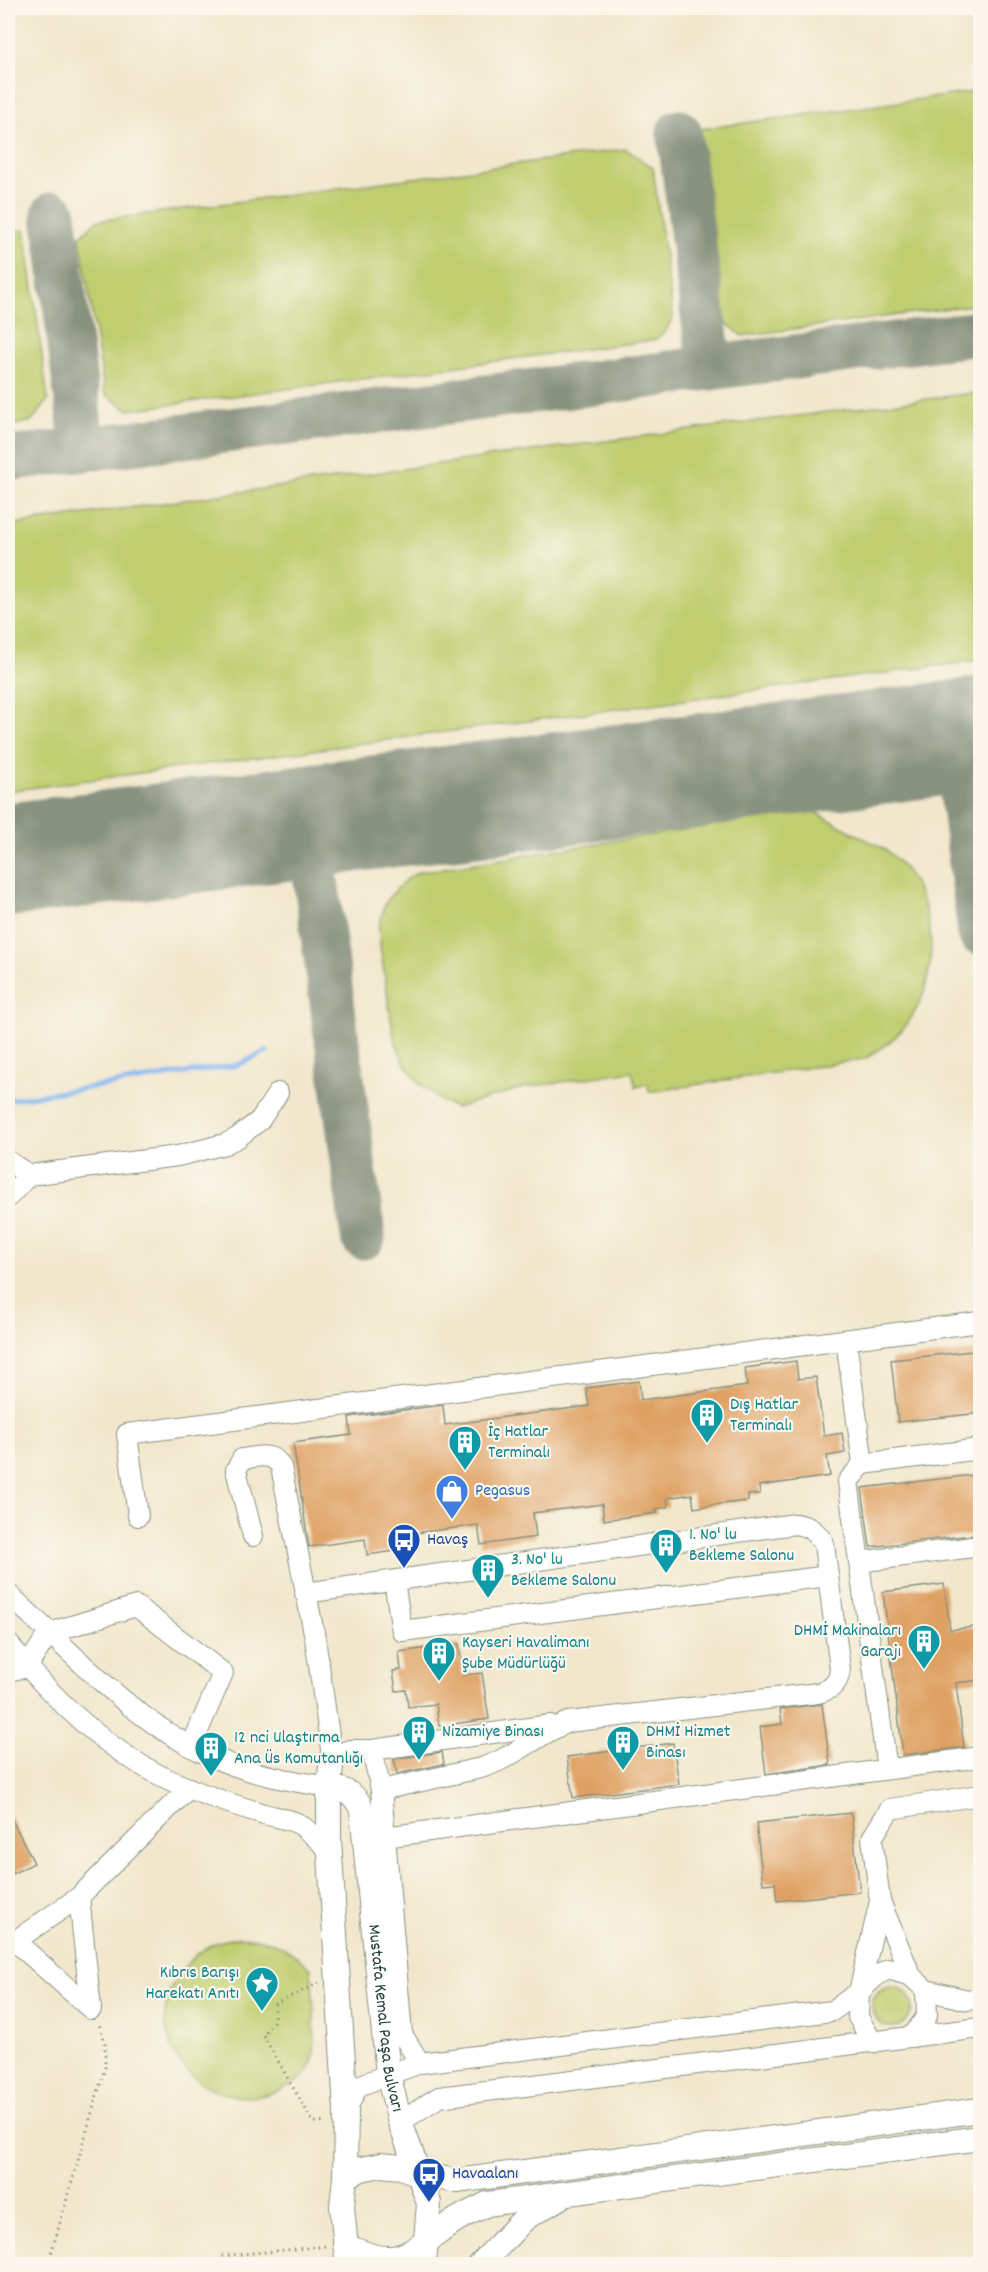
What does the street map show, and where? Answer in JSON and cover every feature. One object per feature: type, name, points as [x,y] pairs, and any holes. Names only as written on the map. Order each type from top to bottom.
[{"type":"main road","points":[[332,1756],[328,1787],[346,2117],[342,2206],[346,2255],[388,2258],[424,2254],[448,2225],[487,2204],[981,2138]]},
{"type":"main road","name":"Mustafa Kemal Paşa Bulvarı","points":[[328,1787],[352,1795],[362,1811],[388,2074],[400,2122],[429,2203],[424,2254]]},
{"type":"main road","points":[[345,2177],[361,2169],[381,2165],[401,2167],[419,2174],[457,2181],[981,2110]]},
{"type":"main road","points":[[482,2265],[525,2218],[568,2193]]},
{"type":"lane","points":[[8,1197],[29,1175],[166,1158],[213,1149],[248,1130],[270,1107],[278,1094]]},
{"type":"lane","points":[[8,1161],[29,1175]]},
{"type":"lane","points":[[138,1516],[127,1434],[981,1322]]},
{"type":"lane","points":[[846,1340],[863,1464]]},
{"type":"lane","points":[[887,1769],[848,1481],[863,1464],[981,1449]]},
{"type":"lane","points":[[253,1536],[236,1470],[242,1459],[266,1455],[276,1460],[281,1467],[305,1593],[315,1638],[332,1756],[350,1750],[372,1750],[568,1722],[818,1693],[830,1689],[838,1680],[840,1669],[825,1551],[820,1538],[810,1528],[795,1524],[305,1593]]},
{"type":"lane","points":[[859,1562],[981,1546]]},
{"type":"lane","points":[[394,1581],[402,1631],[828,1576]]},
{"type":"lane","points":[[8,1592],[49,1633],[132,1709],[153,1725],[190,1747],[249,1771],[328,1787]]},
{"type":"lane","points":[[8,1671],[27,1667],[49,1633],[136,1606],[223,1673],[190,1747]]},
{"type":"lane","points":[[8,1643],[27,1667],[74,1713],[117,1749],[156,1774],[189,1788],[298,1824],[330,1851]]},
{"type":"lane","points":[[381,1790],[496,1763],[539,1736],[568,1722]]},
{"type":"lane","points":[[372,1750],[381,1790],[402,2034],[420,2063]]},
{"type":"lane","points":[[385,1837],[981,1757]]},
{"type":"lane","points":[[91,2009],[11,1942],[79,1897],[189,1788]]},
{"type":"lane","points":[[981,1795],[890,1809],[872,1838],[880,1901],[911,1976],[927,1990],[968,2000],[981,1998]]},
{"type":"lane","points":[[79,1897],[91,2009]]},
{"type":"lane","points":[[873,2043],[858,2017],[859,1992],[880,1901]]},
{"type":"lane","points":[[346,2117],[358,2086],[420,2063],[832,2011],[859,1992],[875,1977],[888,1970],[911,1976]]},
{"type":"lane","points":[[912,2037],[927,2016],[927,1990]]},
{"type":"lane","points":[[400,2122],[439,2097],[981,2028]]},
{"type":"path","points":[[337,1974],[275,2004],[274,2021],[262,2035],[313,2122],[346,2117]]},
{"type":"path","points":[[48,2265],[105,2068],[103,2032],[91,2009]]},
{"type":"path","points":[[222,2256],[346,2255]]},
{"type":"green space","points":[[980,91],[980,304],[742,336],[719,317],[679,132]]},
{"type":"green space","points":[[626,149],[653,168],[673,317],[666,331],[654,340],[129,410],[105,394],[80,237],[96,221]]},
{"type":"green space","points":[[25,230],[48,400],[32,421],[8,426],[8,232]]},
{"type":"green space","points":[[980,392],[980,660],[8,791],[8,525],[545,449]]},
{"type":"green space","points":[[811,810],[887,851],[903,867],[916,887],[925,909],[930,932],[931,956],[928,979],[920,1001],[899,1033],[871,1055],[864,1059],[649,1092],[648,1084],[636,1087],[632,1071],[522,1088],[456,1108],[443,1102],[420,1084],[404,1063],[394,1038],[379,925],[385,904],[408,878],[419,872]]},
{"type":"green space","points":[[240,1937],[279,1945],[311,1969],[315,2035],[310,2068],[304,2076],[277,2091],[250,2097],[224,2093],[201,2082],[183,2065],[171,2044],[165,2020],[169,1995],[182,1970],[189,1962],[209,1946]]},
{"type":"green space","points":[[892,1987],[900,1988],[906,1993],[911,1999],[911,2015],[906,2021],[900,2026],[892,2027],[884,2026],[878,2021],[873,2015],[872,2007],[873,1999],[878,1993],[884,1988]]},
{"type":"building","points":[[981,1350],[981,1413],[898,1422],[891,1360]]},
{"type":"building","points":[[796,1361],[798,1379],[816,1377],[824,1436],[842,1433],[845,1453],[827,1456],[830,1476],[759,1486],[760,1494],[748,1495],[748,1501],[694,1508],[692,1494],[667,1498],[668,1507],[656,1509],[657,1513],[604,1520],[602,1504],[533,1513],[536,1537],[481,1545],[478,1525],[416,1533],[418,1548],[367,1555],[365,1539],[309,1547],[293,1443],[351,1435],[349,1417],[443,1405],[445,1425],[589,1406],[586,1388],[639,1381],[641,1400],[747,1386],[745,1368]]},
{"type":"building","points":[[981,1474],[981,1534],[870,1547],[862,1488]]},
{"type":"building","name":"DHMİ Makinaları Garajı","points":[[944,1584],[950,1630],[981,1626],[981,1680],[956,1683],[964,1747],[903,1755],[883,1592]]},
{"type":"building","name":"Kayseri Havalimanı Şube Müdürlüğü","points":[[459,1644],[463,1675],[482,1673],[489,1719],[439,1726],[436,1704],[408,1707],[406,1690],[396,1691],[393,1671],[401,1670],[399,1652]]},
{"type":"building","points":[[822,1704],[830,1765],[766,1774],[760,1727],[782,1724],[780,1709]]},
{"type":"building","name":"DHMİ Hizmet Binası","points":[[673,1743],[679,1784],[573,1798],[567,1757]]},
{"type":"building","points":[[442,1752],[444,1764],[397,1774],[394,1759]]},
{"type":"building","points":[[8,1812],[34,1863],[8,1876]]},
{"type":"building","points":[[851,1813],[860,1892],[777,1901],[775,1883],[763,1884],[756,1823]]},
{"type":"waterway","points":[[8,1100],[238,1065],[267,1051]]},
{"type":"taxiway","points":[[679,132],[710,368]]},
{"type":"taxiway","points":[[54,214],[83,449]]},
{"type":"taxiway","points":[[8,459],[980,333]]},
{"type":"taxiway","points":[[955,737],[980,933]]},
{"type":"taxiway","points":[[308,821],[363,1237]]},
{"type":"runway","points":[[8,860],[980,734]]},
{"type":"place","name":"Dış Hatlar Terminalı","points":[[707,1444]]},
{"type":"place","name":"İç Hatlar Terminalı","points":[[465,1471]]},
{"type":"place","name":"Pegasus","points":[[452,1520]]},
{"type":"place","name":"Havaş","points":[[404,1569]]},
{"type":"place","name":"1. No' lu Bekleme Salonu","points":[[666,1574]]},
{"type":"place","name":"3. No' lu Bekleme Salonu","points":[[488,1599]]},
{"type":"place","name":"DHMİ Makinaları Garajı","points":[[924,1670]]},
{"type":"place","name":"Kayseri Havalimanı Şube Müdürlüğü","points":[[439,1682]]},
{"type":"place","name":"Nizamiye Binası","points":[[419,1761]]},
{"type":"place","name":"DHMİ Hizmet Binası","points":[[623,1771]]},
{"type":"place","name":"12 nci Ulaştırma Ana Üs Komutanlığı","points":[[211,1777]]},
{"type":"place","name":"Kıbrıs Barışı Harekatı Anıtı","points":[[262,2012]]},
{"type":"place","name":"Havaalanı","points":[[429,2203]]}]
